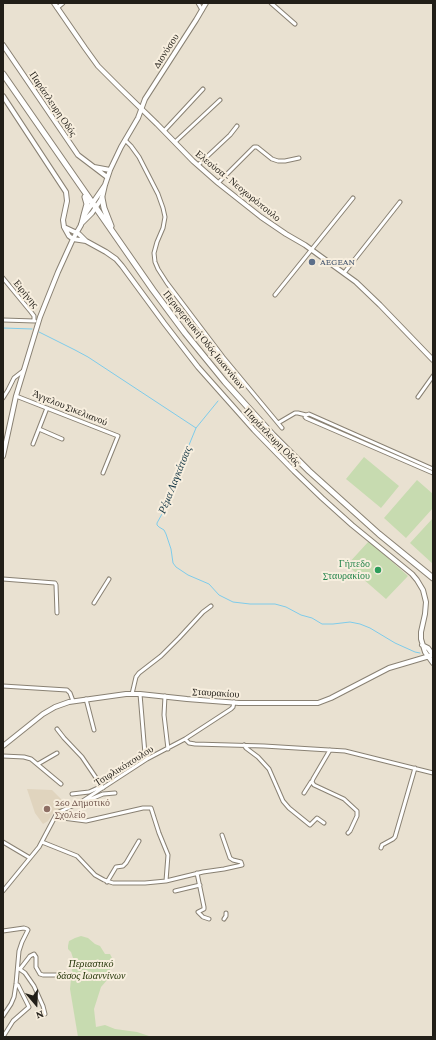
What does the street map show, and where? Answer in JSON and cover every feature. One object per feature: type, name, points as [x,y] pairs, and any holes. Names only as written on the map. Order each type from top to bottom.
[{"type":"highway","name":"Περιφερειακή Οδός Ιωαννίνων","points":[[3,74],[153,290],[218,374],[273,435],[323,484],[384,538],[433,578]]},
{"type":"highway","points":[[83,190],[87,204],[84,215]]},
{"type":"highway","points":[[102,198],[113,233]]},
{"type":"street","name":"Ελεούσα - Νεοχωρόπουλο","points":[[54,3],[95,62],[198,165],[261,218],[312,249],[344,273],[380,305],[433,360]]},
{"type":"street","points":[[57,8],[63,3]]},
{"type":"street","points":[[198,3],[202,10]]},
{"type":"street","name":"Διονύσου","points":[[104,185],[125,140],[136,122],[147,95],[206,3]]},
{"type":"street","points":[[271,3],[295,24]]},
{"type":"street","name":"Παράπλευρη Οδός","points":[[3,45],[74,150],[81,158],[107,177]]},
{"type":"street","points":[[164,131],[204,89]]},
{"type":"street","points":[[3,96],[66,192],[67,201],[63,220],[64,227],[73,239]]},
{"type":"street","points":[[175,142],[220,100]]},
{"type":"street","points":[[198,165],[230,136],[237,126]]},
{"type":"street","points":[[125,140],[132,146],[139,157],[164,208],[165,217],[163,228],[154,253],[155,262],[158,269],[223,357],[282,428]]},
{"type":"street","points":[[218,183],[254,146],[257,146],[278,161],[299,158]]},
{"type":"street","name":"Παράπλευρη Οδός","points":[[94,167],[110,170]]},
{"type":"street","points":[[3,456],[16,396],[36,321],[84,215],[102,198],[104,194],[104,185]]},
{"type":"street","points":[[81,224],[90,216],[104,185]]},
{"type":"street","points":[[275,295],[353,198]]},
{"type":"street","points":[[344,273],[400,202]]},
{"type":"street","name":"Παράπλευρη Οδός","points":[[64,227],[76,232],[86,241]]},
{"type":"street","name":"Παράπλευρη Οδός","points":[[73,239],[86,241],[110,254],[119,262],[202,372],[274,452],[327,503],[412,574],[423,590],[426,602],[425,614],[420,632],[422,644],[428,657],[433,663]]},
{"type":"street","name":"Ειρήνης","points":[[3,278],[31,312],[36,321]]},
{"type":"street","points":[[3,320],[36,321]]},
{"type":"street","points":[[3,398],[14,378],[23,371]]},
{"type":"street","points":[[418,398],[433,376]]},
{"type":"street","name":"Άγγελου Σικελιανού","points":[[16,396],[118,436],[103,473]]},
{"type":"street","points":[[33,444],[47,408]]},
{"type":"street","points":[[278,423],[295,413],[306,415],[309,414],[433,469]]},
{"type":"street","points":[[306,415],[306,418],[433,473]]},
{"type":"street","points":[[39,429],[62,439]]},
{"type":"street","points":[[3,579],[55,583],[57,613]]},
{"type":"street","points":[[94,603],[109,579]]},
{"type":"street","points":[[132,694],[135,680],[139,673],[161,656],[211,606]]},
{"type":"street","points":[[422,644],[433,655]]},
{"type":"street","name":"Σταυρακίου","points":[[3,746],[50,710],[59,705],[86,699],[120,694],[140,694],[234,702],[319,703],[383,670],[433,655]]},
{"type":"street","points":[[3,686],[67,690],[70,693],[73,702]]},
{"type":"street","points":[[140,694],[145,754],[147,759]]},
{"type":"street","points":[[165,696],[164,715],[168,748]]},
{"type":"street","points":[[86,699],[94,730]]},
{"type":"street","name":"Τσιφλικόπουλου","points":[[55,816],[59,811],[79,803],[147,759],[185,739],[231,709],[234,702]]},
{"type":"street","points":[[57,729],[82,757],[103,788]]},
{"type":"street","points":[[185,739],[189,743],[195,744],[244,745],[351,752],[433,773]]},
{"type":"street","points":[[244,745],[267,765],[272,773],[282,800],[295,814],[310,825],[317,818],[324,823]]},
{"type":"street","points":[[304,793],[330,750]]},
{"type":"street","points":[[38,764],[57,753]]},
{"type":"street","points":[[3,756],[31,759],[61,784]]},
{"type":"street","points":[[381,848],[382,845],[396,837],[415,768]]},
{"type":"street","points":[[312,782],[314,785],[344,799],[357,811],[358,815],[348,833]]},
{"type":"street","points":[[72,794],[89,792],[100,787],[103,788]]},
{"type":"street","points":[[79,803],[103,794],[115,793]]},
{"type":"street","points":[[3,891],[42,842],[55,816],[86,821],[142,808],[151,808],[168,856],[166,881]]},
{"type":"street","points":[[42,842],[77,856],[98,877],[107,882],[145,883],[166,881],[197,873],[242,865],[242,862],[230,858],[222,835]]},
{"type":"street","points":[[107,882],[116,867],[126,864],[139,841]]},
{"type":"street","points":[[3,842],[30,858]]},
{"type":"street","points":[[197,873],[204,908],[198,912],[203,917],[209,919]]},
{"type":"street","points":[[175,891],[200,885]]},
{"type":"street","points":[[224,919],[226,913]]},
{"type":"street","points":[[3,930],[28,929],[19,948],[19,968],[13,1001],[3,1016]]},
{"type":"street","points":[[19,968],[30,956],[34,954],[36,957],[36,967],[40,974],[56,975]]},
{"type":"street","points":[[19,968],[25,973],[34,986],[45,1014]]},
{"type":"street","points":[[3,1037],[13,1021],[29,1007],[18,985],[16,984]]},
{"type":"shaded area","name":"26ο Δημοτικό Σχολείο","points":[[27,789],[52,790],[68,806],[53,813],[48,821],[43,824],[35,813]]},
{"type":"green space","points":[[364,457],[399,486],[381,508],[346,479]]},
{"type":"green space","points":[[417,480],[433,494],[433,508],[406,538],[384,518]]},
{"type":"green space","points":[[433,518],[433,564],[410,543]]},
{"type":"green space","name":"Γήπεδο Σταυρακίου","points":[[369,541],[408,576],[386,599],[347,565]]},
{"type":"green space","name":"Περιαστικό δάσος Ιωαννίνων","points":[[81,936],[88,938],[100,946],[105,954],[110,954],[114,962],[112,966],[110,966],[108,979],[101,987],[94,1009],[96,1027],[105,1025],[115,1029],[137,1032],[152,1037],[78,1037],[70,989],[73,958],[68,946],[69,941]]},
{"type":"waterway","name":"Ρέμα Λαγκάτσας","points":[[3,328],[32,329]]},
{"type":"waterway","name":"Ρέμα Λαγκάτσας","points":[[39,332],[88,357],[196,428],[162,514],[157,523],[157,525],[164,530],[166,534],[171,549],[173,563],[176,567],[188,575],[209,584],[219,595],[233,602],[275,604],[312,618],[322,624],[350,622],[360,624],[370,628],[395,643],[420,653]]},
{"type":"waterway","points":[[196,428],[218,401]]},
{"type":"place","name":"AEGEAN","points":[[312,262]]},
{"type":"place","name":"Γήπεδο Σταυρακίου","points":[[378,570]]},
{"type":"place","name":"26ο Δημοτικό Σχολείο","points":[[47,809]]}]
